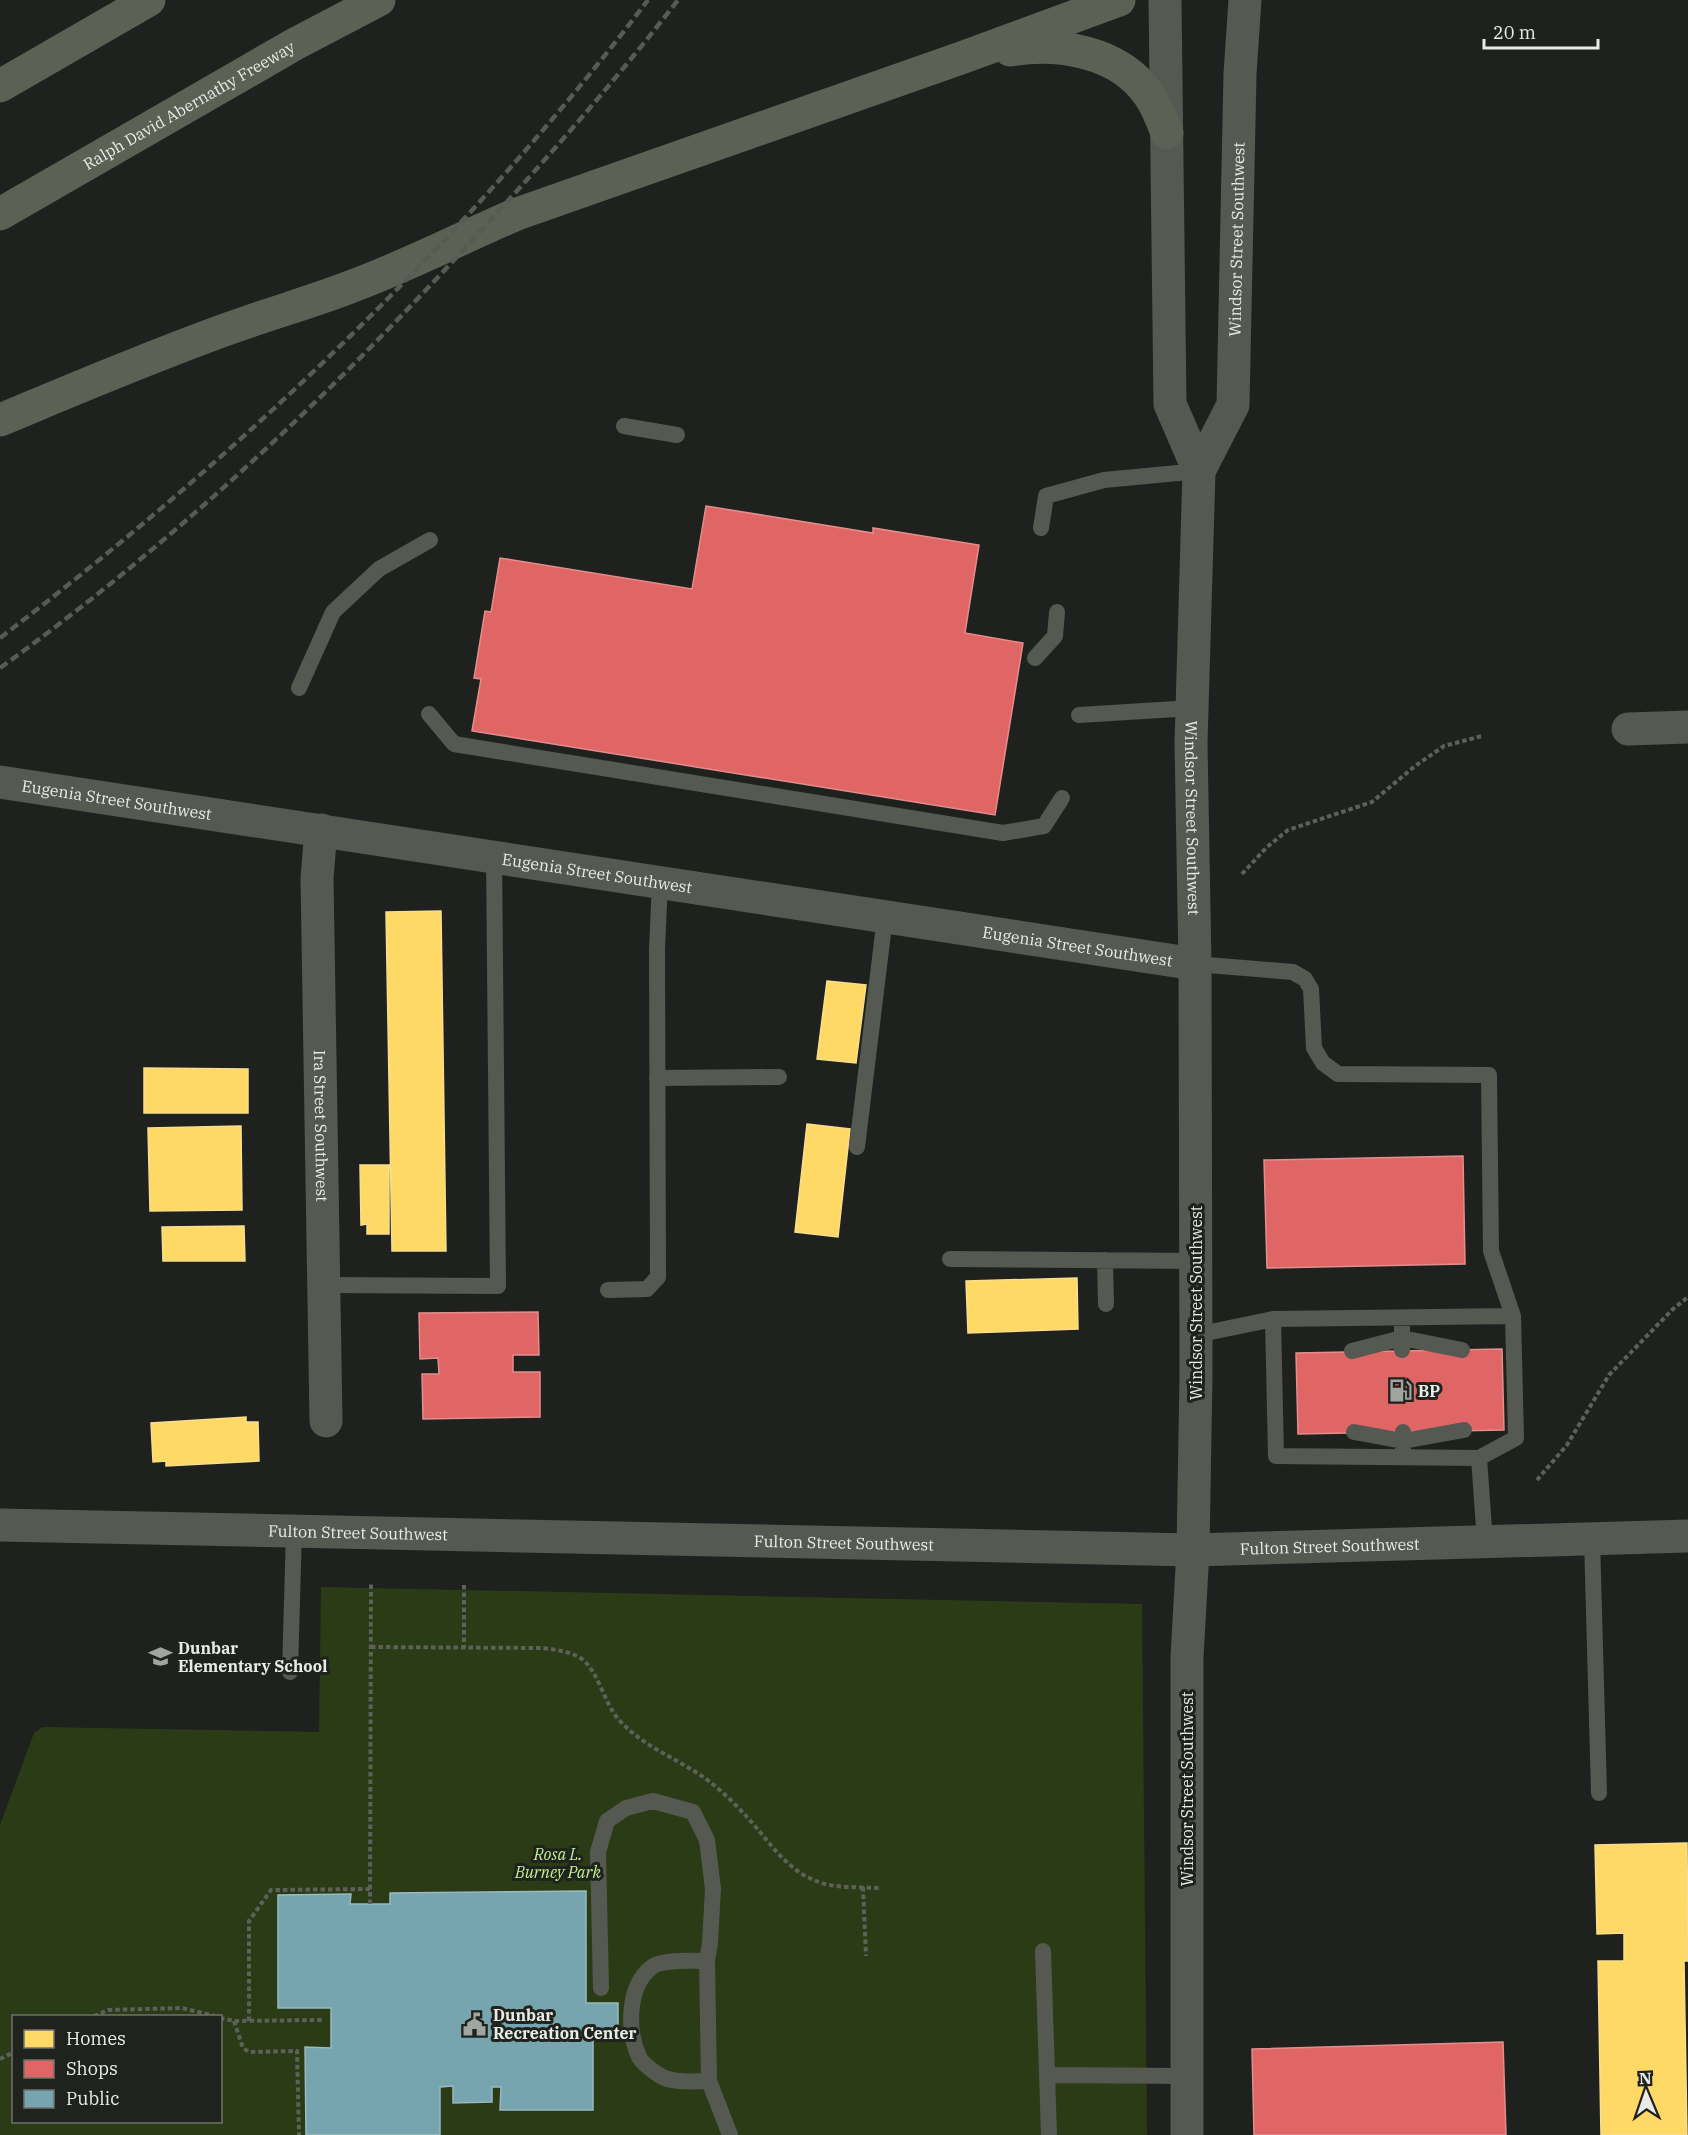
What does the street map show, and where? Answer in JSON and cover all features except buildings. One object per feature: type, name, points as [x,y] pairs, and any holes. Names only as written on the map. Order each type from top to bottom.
[{"type":"highway","points":[[0,86],[149,0]]},
{"type":"highway","name":"Ralph David Abernathy Freeway","points":[[0,214],[284,50],[379,0]]},
{"type":"highway","points":[[0,420],[122,369],[232,327],[361,283],[414,262],[517,214],[1119,0]]},
{"type":"highway","points":[[961,58],[1044,47],[1065,48],[1112,62],[1132,76],[1149,94],[1167,133]]},
{"type":"street","name":"Windsor Street Southwest","points":[[1165,0],[1170,404],[1199,471],[1192,708],[1196,1335],[1193,1550],[1187,1656],[1187,2135]]},
{"type":"street","name":"Windsor Street Southwest","points":[[1199,471],[1233,405],[1240,74],[1245,0]]},
{"type":"street","points":[[1628,729],[1688,727]]},
{"type":"street","name":"Eugenia Street Southwest","points":[[0,782],[1195,964]]},
{"type":"street","name":"Ira Street Southwest","points":[[321,830],[317,878],[326,1421]]},
{"type":"street","name":"Fulton Street Southwest","points":[[0,1525],[1193,1550],[1688,1536]]},
{"type":"lane","points":[[624,426],[677,435]]},
{"type":"lane","points":[[1041,528],[1046,496],[1104,480],[1199,471]]},
{"type":"lane","points":[[299,688],[333,612],[380,569],[430,540]]},
{"type":"lane","points":[[1035,658],[1055,636],[1057,612]]},
{"type":"lane","points":[[1079,715],[1192,708]]},
{"type":"lane","points":[[429,714],[454,744],[1004,833],[1044,826],[1062,798]]},
{"type":"lane","points":[[324,1286],[498,1286],[494,856]]},
{"type":"lane","points":[[608,1290],[647,1289],[658,1277],[657,949],[660,882]]},
{"type":"lane","points":[[857,1147],[885,917]]},
{"type":"lane","points":[[1195,964],[1293,972],[1305,979],[1311,989],[1314,1048],[1323,1063],[1338,1074],[1489,1075],[1491,1251],[1513,1316],[1516,1438],[1479,1458],[1354,1432]]},
{"type":"lane","points":[[657,1078],[779,1077]]},
{"type":"lane","points":[[950,1259],[1196,1261]]},
{"type":"lane","points":[[1105,1260],[1106,1304]]},
{"type":"lane","points":[[1196,1335],[1273,1319],[1513,1316]]},
{"type":"lane","points":[[1402,1317],[1402,1344]]},
{"type":"lane","points":[[1273,1319],[1276,1456],[1403,1444],[1464,1430]]},
{"type":"lane","points":[[1353,1352],[1402,1344],[1462,1350]]},
{"type":"lane","points":[[1479,1458],[1485,1542]]},
{"type":"lane","points":[[290,1672],[294,1531]]},
{"type":"lane","points":[[1592,1539],[1599,1793]]},
{"type":"lane","points":[[601,1988],[598,1852],[607,1821],[626,1808],[654,1801],[693,1812],[707,1840],[713,1889],[707,1960],[709,2081],[730,2135]]},
{"type":"lane","points":[[1042,1951],[1049,2135]]},
{"type":"lane","points":[[707,1960],[654,1966],[638,1982],[632,2006],[633,2038],[640,2059],[660,2076],[682,2082],[709,2081]]},
{"type":"lane","points":[[1047,2075],[1186,2076]]},
{"type":"path","points":[[1242,874],[1267,847],[1288,830],[1372,801],[1414,766],[1444,746],[1482,736]]},
{"type":"path","points":[[1537,1480],[1567,1445],[1609,1375],[1688,1297]]},
{"type":"path","points":[[369,1904],[371,1583]]},
{"type":"path","points":[[464,1585],[464,1648]]},
{"type":"path","points":[[371,1647],[542,1648],[565,1652],[582,1660],[594,1675],[605,1700],[618,1719],[638,1739],[710,1782],[747,1817],[781,1859],[804,1876],[824,1884],[879,1888]]},
{"type":"path","points":[[863,1887],[866,1956]]},
{"type":"path","points":[[249,2021],[249,1921],[271,1890],[370,1889]]},
{"type":"path","points":[[96,2015],[108,2010],[182,2008],[211,2015]]},
{"type":"path","points":[[222,2018],[234,2021],[323,2020]]},
{"type":"path","points":[[234,2021],[243,2048],[249,2052],[297,2051],[299,2135]]},
{"type":"green space","name":"Rosa L. Burney Park","points":[[321,1587],[1142,1604],[1147,2135],[0,2135],[0,1825],[34,1733],[43,1727],[319,1732]]},
{"type":"railway","points":[[0,638],[177,495],[345,341],[426,260],[503,176],[648,0]]},
{"type":"railway","points":[[0,668],[139,561],[270,445],[333,384],[455,259],[535,170],[577,123],[678,0]]},
{"type":"place","name":"BP","points":[[1400,1391]]},
{"type":"place","name":"Dunbar Elementary School","points":[[160,1657]]},
{"type":"place","name":"Dunbar Recreation Center","points":[[475,2024]]}]
